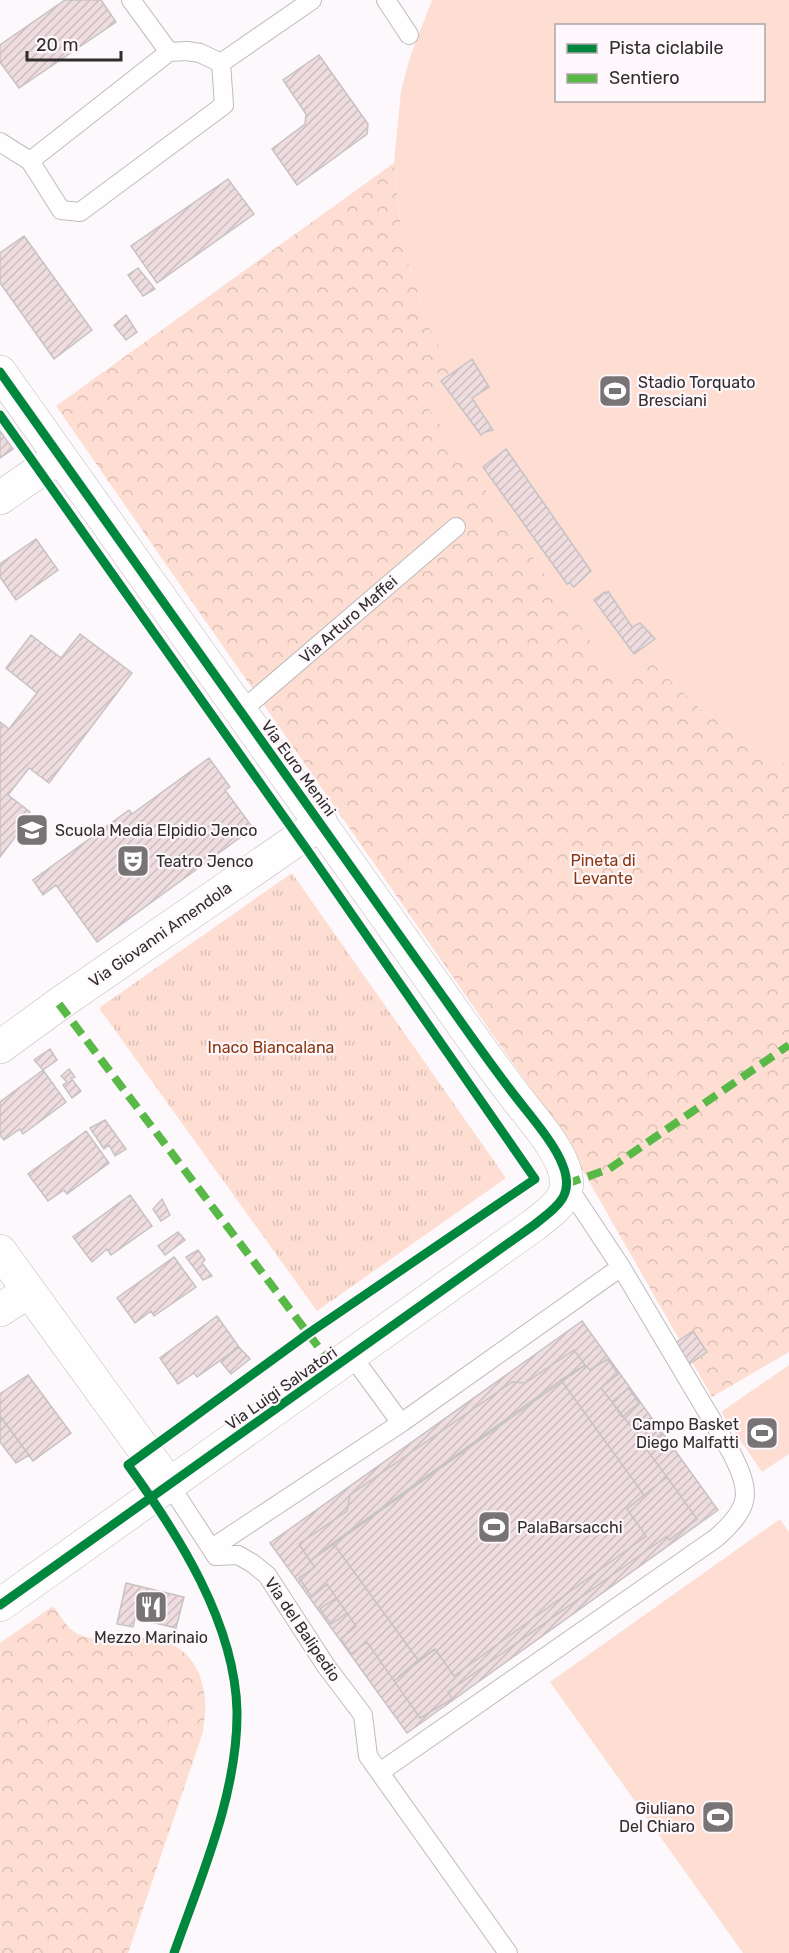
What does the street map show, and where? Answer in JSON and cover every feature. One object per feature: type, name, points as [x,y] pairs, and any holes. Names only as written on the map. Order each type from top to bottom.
[{"type":"street","name":"Via Euro Menini","points":[[0,372],[240,712],[555,1150],[563,1164],[566,1184]]},
{"type":"street","points":[[0,498],[59,457]]},
{"type":"street","name":"Via Giovanni Amendola","points":[[0,1047],[321,823]]},
{"type":"street","name":"Via Luigi Salvatori","points":[[0,1605],[534,1225],[563,1200],[566,1184]]},
{"type":"street","points":[[0,1251],[169,1484]]},
{"type":"street","points":[[0,1310],[29,1291]]},
{"type":"lane","points":[[131,0],[169,52]]},
{"type":"lane","points":[[221,63],[312,0]]},
{"type":"lane","points":[[386,0],[409,35]]},
{"type":"lane","points":[[30,161],[169,52],[200,53],[221,63]]},
{"type":"lane","points":[[0,142],[30,161],[61,210],[80,212],[224,105],[221,63]]},
{"type":"lane","name":"Via Arturo Maffei","points":[[240,712],[456,527]]},
{"type":"lane","points":[[380,1772],[716,1538],[739,1513],[744,1499],[745,1484],[740,1470],[621,1267],[566,1184]]},
{"type":"lane","points":[[169,1484],[212,1548],[401,1423],[621,1267]]},
{"type":"lane","name":"Via Luigi Salvatori","points":[[352,1356],[401,1423]]},
{"type":"lane","name":"Via del Balipedio","points":[[212,1548],[216,1556],[238,1555],[267,1575],[326,1666],[363,1715],[368,1756],[507,1953]]},
{"type":"green space","name":"Stadio Torquato Bresciani","points":[[432,0],[789,0],[789,767],[751,747],[697,706],[648,659],[618,680],[425,403],[457,380],[430,329],[403,247],[394,163],[401,91],[410,57]]},
{"type":"green space","name":"Pineta di Levante","points":[[394,163],[403,247],[430,329],[457,380],[425,403],[618,680],[648,659],[697,706],[751,747],[789,767],[789,1352],[712,1397],[562,1134],[56,406]]},
{"type":"green space","name":"Inaco Biancalana","points":[[292,873],[506,1178],[317,1311],[99,1008]]},
{"type":"green space","name":"Campo Basket Diego Malfatti","points":[[789,1365],[789,1454],[762,1472],[721,1412]]},
{"type":"green space","name":"Giuliano Del Chiaro","points":[[780,1519],[789,1532],[789,1953],[743,1953],[550,1682]]},
{"type":"green space","points":[[53,1606],[70,1628],[80,1635],[104,1639],[151,1638],[175,1646],[193,1662],[203,1685],[205,1716],[203,1732],[128,1953],[0,1953],[0,1643]]},
{"type":"building","points":[[65,0],[101,0],[116,22],[19,88],[0,62],[0,45]]},
{"type":"building","points":[[319,55],[368,124],[367,134],[297,185],[272,149],[305,124],[306,114],[283,80]]},
{"type":"building","points":[[228,179],[254,214],[157,283],[131,246]]},
{"type":"building","points":[[24,236],[92,330],[54,359],[0,283],[0,253]]},
{"type":"building","points":[[138,268],[155,289],[143,296],[128,275]]},
{"type":"building","points":[[126,315],[137,332],[126,340],[114,325]]},
{"type":"building","points":[[472,359],[489,387],[472,398],[493,430],[481,435],[441,381]]},
{"type":"building","points":[[0,431],[13,449],[0,458]]},
{"type":"building","points":[[506,449],[591,571],[574,587],[570,583],[567,584],[483,467]]},
{"type":"building","points":[[36,539],[58,570],[16,600],[0,577],[0,564]]},
{"type":"building","points":[[608,591],[632,627],[640,623],[655,639],[634,654],[594,600]]},
{"type":"building","points":[[80,634],[132,673],[49,783],[29,768],[8,795],[30,812],[19,826],[22,828],[0,857],[0,722],[9,729],[37,693],[6,668],[31,635],[61,658]]},
{"type":"building","name":"Teatro Jenco","points":[[209,758],[230,787],[225,790],[253,828],[97,942],[56,885],[43,895],[33,880],[129,810],[132,814]]},
{"type":"building","points":[[50,1049],[57,1060],[43,1070],[34,1060]]},
{"type":"building","points":[[69,1069],[75,1077],[71,1078],[81,1091],[72,1098],[63,1085],[67,1082],[61,1076]]},
{"type":"building","points":[[43,1070],[66,1102],[23,1134],[20,1129],[4,1140],[0,1135],[0,1102]]},
{"type":"building","points":[[105,1120],[126,1149],[115,1156],[109,1145],[104,1149],[90,1128]]},
{"type":"building","points":[[86,1131],[109,1163],[67,1194],[64,1190],[48,1201],[28,1174]]},
{"type":"building","points":[[130,1195],[152,1226],[111,1255],[107,1249],[92,1262],[73,1237]]},
{"type":"building","points":[[162,1199],[170,1215],[161,1221],[153,1209]]},
{"type":"building","points":[[178,1232],[185,1240],[165,1255],[158,1246]]},
{"type":"building","points":[[198,1250],[205,1260],[202,1263],[212,1276],[203,1280],[186,1257]]},
{"type":"building","points":[[174,1257],[196,1287],[154,1316],[151,1311],[135,1323],[117,1298]]},
{"type":"building","points":[[217,1316],[239,1347],[197,1377],[194,1373],[178,1384],[160,1358]]},
{"type":"building","name":"PalaBarsacchi","points":[[582,1321],[718,1510],[407,1733],[270,1543]]},
{"type":"building","points":[[693,1331],[707,1352],[682,1369],[668,1348]]},
{"type":"building","points":[[239,1347],[250,1359],[231,1374],[221,1362]]},
{"type":"building","points":[[574,1350],[585,1365],[310,1561],[299,1544],[347,1511],[350,1495],[512,1382],[525,1383]]},
{"type":"building","points":[[608,1359],[618,1374],[601,1388],[633,1429],[650,1418],[661,1434],[644,1446],[667,1477],[644,1495],[561,1380],[585,1365],[590,1370]]},
{"type":"building","points":[[28,1375],[71,1433],[33,1461],[0,1416],[0,1394]]},
{"type":"building","points":[[561,1380],[644,1495],[627,1509],[646,1536],[454,1676],[435,1649],[418,1660],[333,1543]]},
{"type":"building","points":[[629,1388],[639,1403],[622,1417],[612,1402]]},
{"type":"building","points":[[0,1416],[29,1455],[16,1463],[0,1442]]},
{"type":"building","points":[[667,1477],[697,1519],[669,1540],[667,1536],[448,1692],[452,1699],[420,1718],[394,1681],[435,1649],[454,1676],[646,1536],[627,1509]]},
{"type":"building","points":[[333,1543],[418,1660],[394,1681],[367,1642],[351,1654],[341,1639],[356,1626],[327,1584],[312,1597],[299,1578],[315,1567],[310,1561]]},
{"type":"building","name":"Mezzo Marinaio","points":[[126,1583],[184,1597],[176,1628],[135,1618],[133,1627],[117,1624]]},
{"type":"building","points":[[336,1598],[347,1613],[331,1624],[320,1609]]},
{"type":"marked path","points":[[59,1004],[335,1369]]},
{"type":"marked path","points":[[566,1184],[609,1169],[789,1045]]},
{"type":"cycle path","points":[[0,372],[474,1040],[546,1136],[559,1156],[566,1177],[565,1194],[561,1201],[534,1225],[0,1605]]},
{"type":"cycle path","points":[[0,415],[308,851],[535,1179],[309,1333],[128,1465],[166,1520],[200,1581],[215,1613],[234,1678],[237,1711],[236,1742],[225,1804],[174,1953]]},
{"type":"place","name":"Stadio Torquato Bresciani","points":[[615,391]]},
{"type":"place","name":"Scuola Media Elpidio Jenco","points":[[32,830]]},
{"type":"place","name":"Teatro Jenco","points":[[133,861]]},
{"type":"place","name":"Campo Basket Diego Malfatti","points":[[762,1433]]},
{"type":"place","name":"PalaBarsacchi","points":[[494,1527]]},
{"type":"place","name":"Mezzo Marinaio","points":[[151,1607]]},
{"type":"place","name":"Giuliano Del Chiaro","points":[[718,1817]]}]
